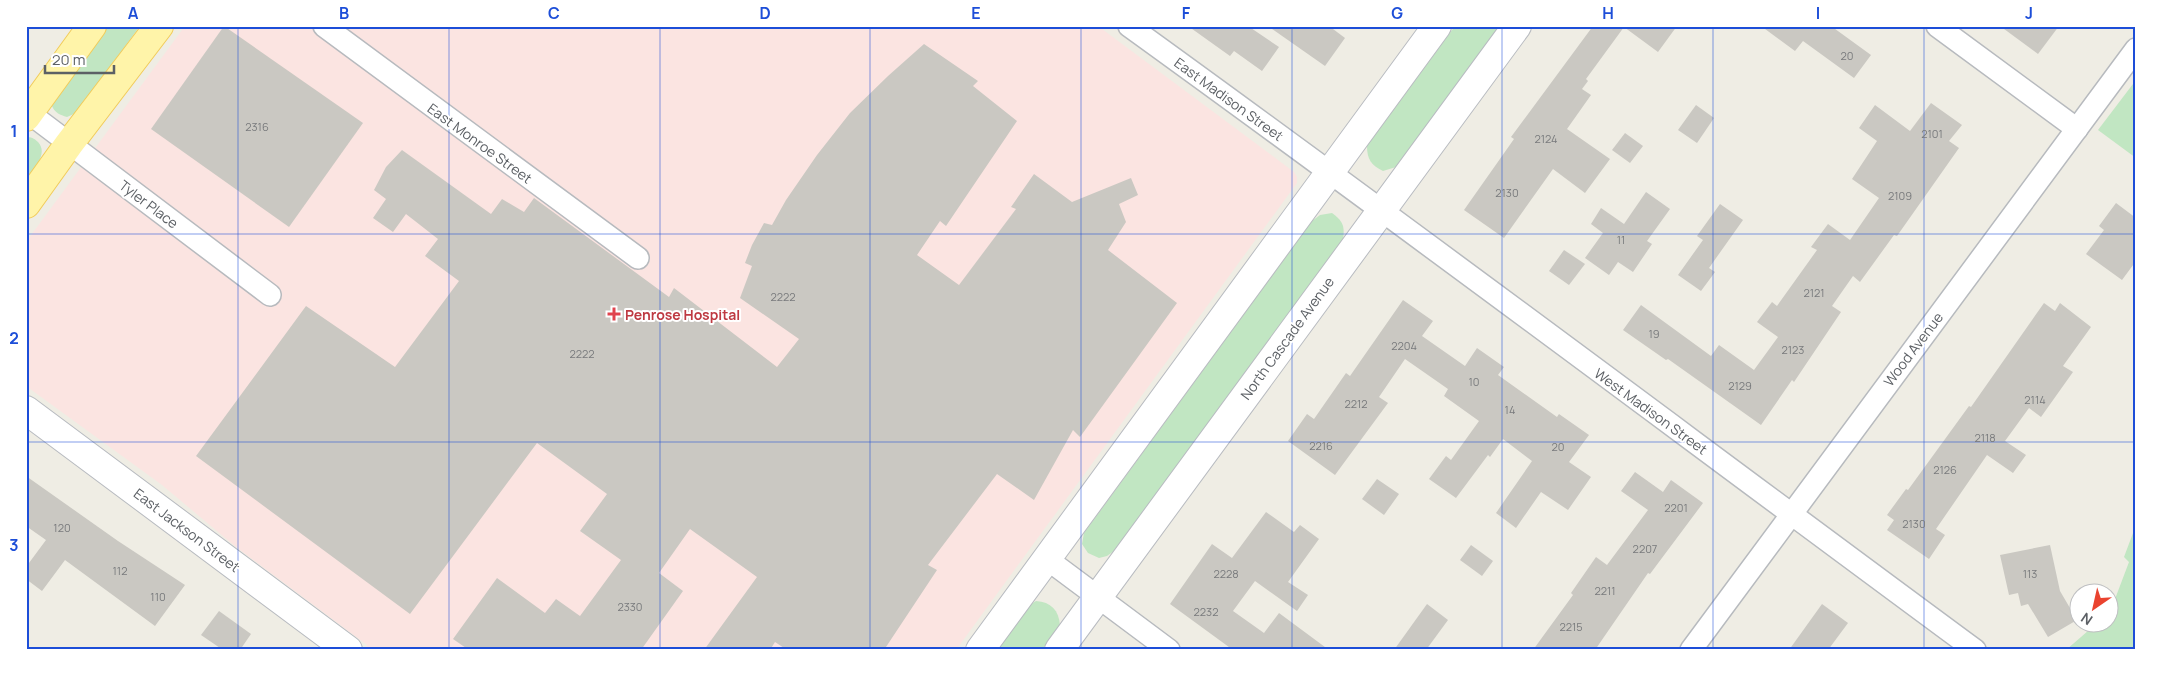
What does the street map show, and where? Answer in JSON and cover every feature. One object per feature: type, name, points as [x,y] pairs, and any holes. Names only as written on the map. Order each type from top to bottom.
[{"type":"main road","points":[[27,115],[92,26]]},
{"type":"main road","points":[[26,204],[159,26]]},
{"type":"main road","points":[[980,650],[1437,26]]},
{"type":"main road","name":"North Cascade Avenue","points":[[1059,650],[1517,26]]},
{"type":"main road","name":"East Jackson Street","points":[[26,410],[348,650]]},
{"type":"street","name":"East Monroe Street","points":[[324,26],[638,258]]},
{"type":"street","name":"East Madison Street","points":[[1129,26],[1329,171]]},
{"type":"street","points":[[1937,26],[2077,129]]},
{"type":"street","name":"Wood Avenue","points":[[1691,650],[2136,49]]},
{"type":"street","name":"Tyler Place","points":[[27,115],[69,144],[270,294]]},
{"type":"street","name":"West Madison Street","points":[[1329,171],[1974,650]]},
{"type":"street","points":[[1047,559],[1169,650]]},
{"type":"shaded area","name":"Penrose Hospital","points":[[185,26],[1098,26],[1294,172],[1297,177],[1297,183],[956,650],[364,650],[367,645],[236,547],[162,485],[26,386],[26,242]]},
{"type":"green space","points":[[98,26],[140,26],[76,113],[67,117],[55,111],[49,92]]},
{"type":"green space","points":[[1455,26],[1500,26],[1396,167],[1383,171],[1370,161],[1367,146]]},
{"type":"green space","points":[[2136,80],[2136,158],[2098,130]]},
{"type":"green space","points":[[26,137],[37,141],[42,152],[39,162],[26,179]]},
{"type":"green space","points":[[1332,213],[1342,224],[1344,231],[1343,240],[1114,551],[1107,556],[1099,558],[1088,553],[1082,544],[1084,533],[1312,221],[1320,215]]},
{"type":"green space","points":[[2136,525],[2136,650],[2066,650],[2084,634],[2120,634],[2120,586],[2129,562],[2124,557]]},
{"type":"green space","points":[[1036,601],[1050,605],[1056,611],[1060,626],[1042,650],[995,650],[1028,606]]},
{"type":"building","points":[[224,26],[363,123],[289,227],[151,129]]},
{"type":"building","points":[[1188,26],[1248,26],[1279,47],[1262,71],[1234,51],[1230,56]]},
{"type":"building","points":[[1268,26],[1329,26],[1345,38],[1325,66]]},
{"type":"building","points":[[1593,26],[1677,26],[1658,52],[1624,27],[1586,79],[1588,81],[1582,89],[1591,95],[1567,129],[1610,159],[1585,193],[1553,169],[1504,238],[1464,210],[1514,139],[1511,137]]},
{"type":"building","points":[[1761,26],[1831,26],[1871,55],[1854,78],[1803,41],[1795,51]]},
{"type":"building","points":[[2000,26],[2059,26],[2038,54]]},
{"type":"building","points":[[924,44],[978,81],[973,86],[1017,121],[946,226],[940,221],[917,255],[959,285],[1016,209],[1011,207],[1034,174],[1072,202],[1131,178],[1138,195],[1119,204],[1126,222],[1108,250],[1177,303],[1080,437],[1073,430],[1034,500],[997,474],[928,565],[937,570],[884,650],[787,650],[775,642],[770,650],[704,650],[757,577],[690,529],[659,573],[683,591],[641,650],[469,650],[453,639],[497,578],[545,613],[556,599],[580,616],[621,560],[580,531],[607,494],[537,443],[410,614],[196,456],[306,306],[395,367],[459,281],[425,256],[438,239],[406,214],[393,232],[373,218],[386,199],[374,190],[386,167],[402,150],[491,214],[502,199],[524,212],[534,198],[669,297],[674,288],[777,367],[799,339],[740,298],[752,266],[745,263],[752,245],[764,223],[772,225],[786,200],[817,155],[850,113]]},
{"type":"building","points":[[1931,103],[1962,125],[1949,141],[1959,148],[1897,236],[1894,235],[1860,282],[1853,276],[1832,306],[1841,312],[1794,382],[1792,380],[1761,425],[1668,359],[1666,360],[1623,330],[1641,305],[1711,356],[1719,345],[1754,370],[1778,337],[1757,322],[1772,302],[1777,306],[1817,250],[1811,247],[1828,224],[1850,240],[1879,198],[1852,179],[1877,141],[1859,128],[1875,105],[1910,131]]},
{"type":"building","points":[[1696,105],[1714,118],[1697,143],[1678,130]]},
{"type":"building","points":[[1625,133],[1643,146],[1630,163],[1612,150]]},
{"type":"building","points":[[1646,192],[1670,209],[1647,241],[1652,244],[1633,272],[1618,262],[1609,275],[1585,258],[1603,233],[1591,224],[1601,208],[1624,224]]},
{"type":"building","points":[[2116,203],[2136,218],[2136,261],[2122,280],[2086,254],[2104,230],[2099,226]]},
{"type":"building","points":[[1720,204],[1743,220],[1709,268],[1715,272],[1701,291],[1678,275],[1703,240],[1697,236]]},
{"type":"building","points":[[1564,250],[1585,264],[1569,285],[1549,271]]},
{"type":"building","points":[[1403,300],[1433,321],[1422,336],[1465,366],[1477,348],[1504,367],[1498,375],[1557,417],[1559,414],[1589,435],[1569,462],[1591,477],[1568,510],[1541,492],[1516,528],[1496,513],[1532,461],[1503,439],[1490,457],[1488,455],[1456,498],[1429,479],[1446,456],[1451,460],[1479,421],[1444,396],[1448,389],[1405,359],[1379,397],[1388,403],[1335,475],[1288,441],[1307,414],[1314,419],[1346,373],[1350,376]]},
{"type":"building","points":[[2044,303],[2055,311],[2060,303],[2091,327],[2063,366],[2073,372],[2041,417],[2029,408],[2005,441],[2026,455],[2013,473],[1987,455],[1936,529],[1945,535],[1929,559],[1887,530],[1894,520],[1887,515],[1906,489],[1908,490],[1969,406],[1971,407]]},
{"type":"building","points":[[1635,472],[1663,492],[1671,480],[1703,503],[1650,574],[1648,573],[1595,650],[1533,650],[1573,595],[1571,593],[1596,557],[1607,565],[1648,510],[1621,491]]},
{"type":"building","points":[[26,476],[118,541],[185,585],[155,626],[65,560],[42,591],[26,579],[26,567],[46,540],[26,526]]},
{"type":"building","points":[[1377,479],[1399,494],[1384,515],[1362,499]]},
{"type":"building","points":[[1266,512],[1294,532],[1300,525],[1319,539],[1288,582],[1308,595],[1297,611],[1255,581],[1233,611],[1264,633],[1279,613],[1329,650],[1233,650],[1170,604],[1212,544],[1232,558]]},
{"type":"building","points":[[1471,545],[1493,561],[1482,576],[1460,560]]},
{"type":"building","points":[[2050,545],[2060,591],[2070,608],[2070,624],[2048,637],[2028,604],[2021,606],[2018,593],[2009,595],[2000,555]]},
{"type":"building","points":[[1427,604],[1448,620],[1426,650],[1394,650]]},
{"type":"building","points":[[1822,604],[1848,623],[1828,650],[1789,650]]},
{"type":"building","points":[[219,611],[251,634],[240,650],[223,650],[201,635]]},
{"type":"place","name":"Penrose Hospital","points":[[614,314]]}]
